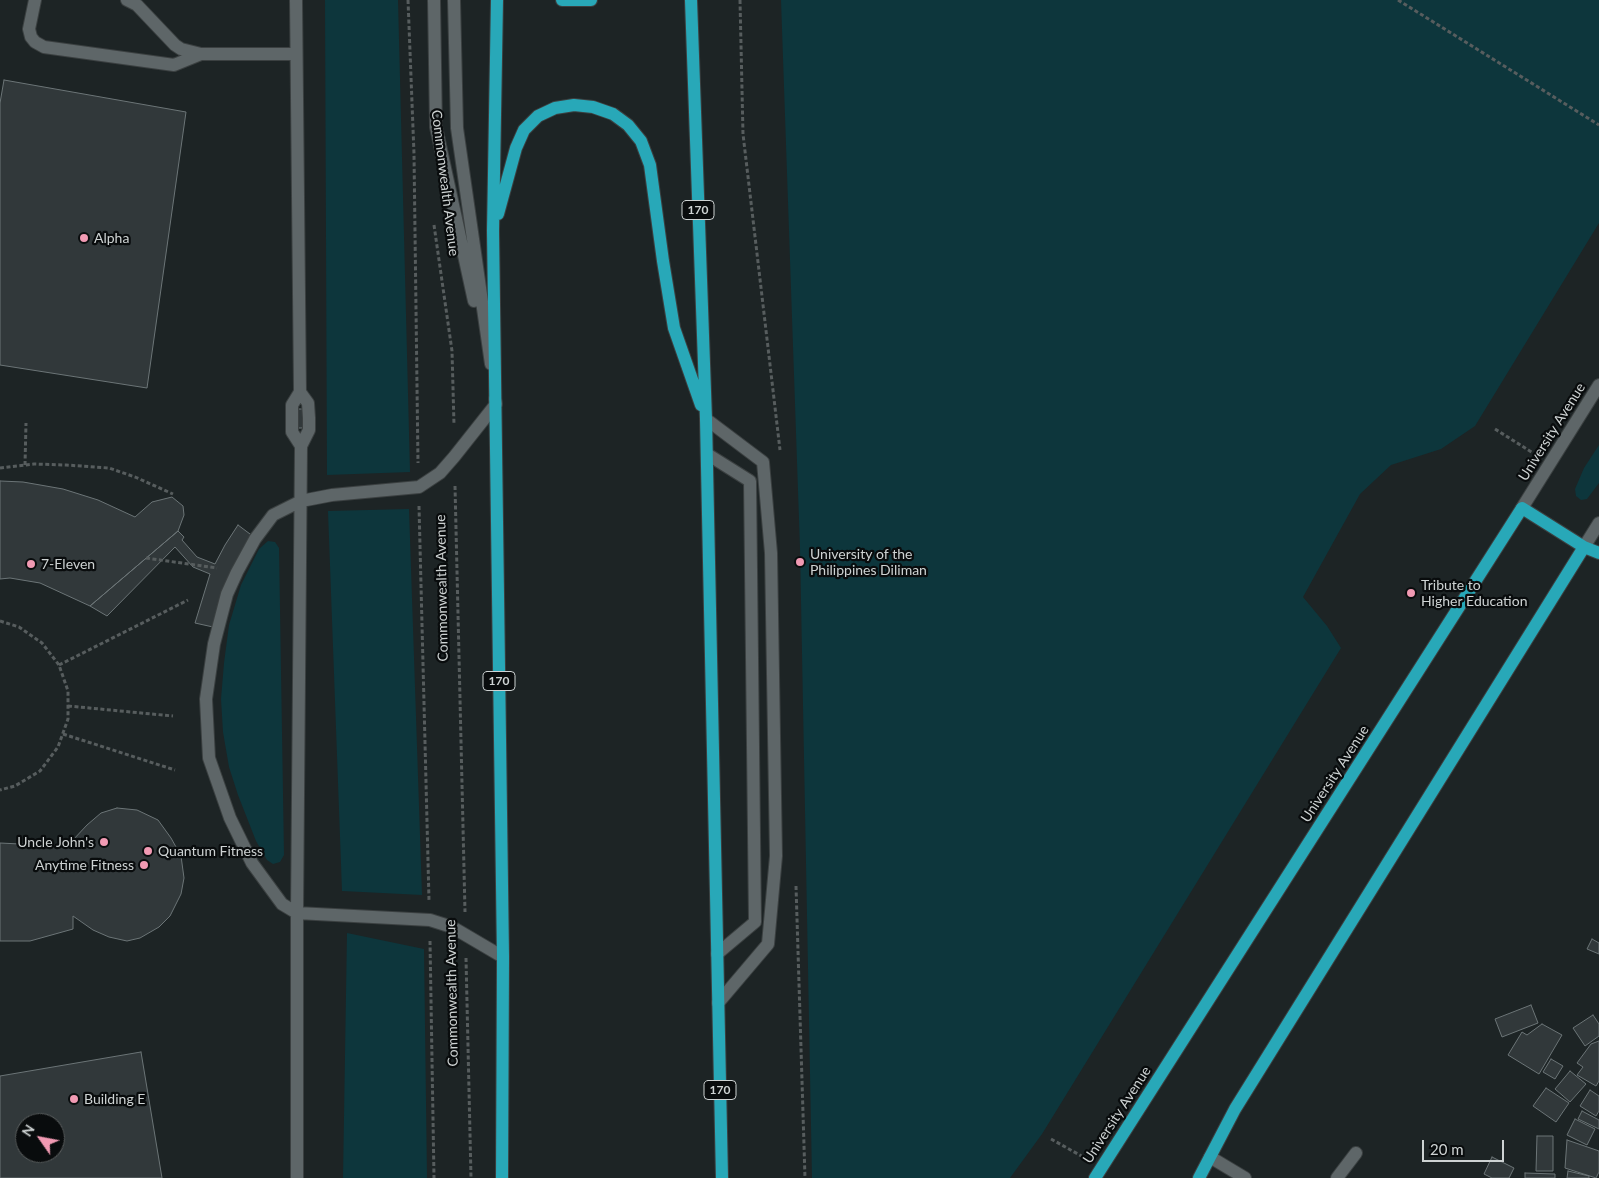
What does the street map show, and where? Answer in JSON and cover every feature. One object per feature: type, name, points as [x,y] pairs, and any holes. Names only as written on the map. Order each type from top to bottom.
[{"type":"main road","name":"170","points":[[497,0],[493,231],[502,957],[502,1178]]},
{"type":"main road","points":[[562,0],[591,0]]},
{"type":"main road","name":"170","points":[[691,0],[706,419],[722,1178]]},
{"type":"main road","points":[[493,231],[516,148],[524,130],[538,116],[555,108],[574,105],[593,107],[613,114],[628,125],[641,141],[650,165],[674,328],[706,419]]},
{"type":"main road","points":[[1522,508],[1584,547],[1599,553]]},
{"type":"main road","name":"University Avenue","points":[[1095,1178],[1522,508]]},
{"type":"main road","points":[[1199,1178],[1240,1100],[1584,547]]},
{"type":"street","points":[[35,0],[28,28],[35,42],[44,47],[174,65],[201,54]]},
{"type":"street","points":[[127,0],[137,5],[181,49],[201,54],[296,54]]},
{"type":"street","points":[[296,0],[300,392],[292,405],[292,432],[301,446],[297,1178]]},
{"type":"street","points":[[434,0],[436,127],[496,404]]},
{"type":"street","points":[[454,0],[457,128],[496,404],[440,473],[419,487],[332,495],[301,501],[273,515],[255,539],[227,594],[214,644],[206,699],[209,758],[230,818],[252,863],[282,904],[297,913],[430,920],[452,927],[502,957]]},
{"type":"street","name":"University Avenue","points":[[1522,508],[1599,386]]},
{"type":"street","points":[[706,419],[763,462],[771,553],[776,856],[768,944],[718,1003]]},
{"type":"street","points":[[706,454],[750,481],[754,922],[717,954]]},
{"type":"street","points":[[1584,547],[1599,523]]},
{"type":"street","points":[[1338,1178],[1356,1153]]},
{"type":"street","points":[[1210,1157],[1245,1178]]},
{"type":"path","points":[[408,0],[414,154],[419,487],[430,920],[434,1178]]},
{"type":"path","points":[[1398,0],[1599,125]]},
{"type":"path","name":"Commonwealth Avenue","points":[[434,223],[452,351],[471,1178]]},
{"type":"path","points":[[25,465],[26,423]]},
{"type":"path","points":[[1495,429],[1550,463]]},
{"type":"path","points":[[0,468],[66,464],[109,468],[135,476],[173,494]]},
{"type":"path","points":[[146,558],[237,572]]},
{"type":"path","points":[[59,665],[188,600]]},
{"type":"path","points":[[0,621],[19,627],[42,642],[59,665],[68,691],[68,719],[58,747],[40,771],[15,786],[0,790]]},
{"type":"path","points":[[68,706],[172,716]]},
{"type":"path","points":[[63,734],[175,770]]},
{"type":"shaded area","points":[[325,0],[398,0],[410,472],[327,475]]},
{"type":"shaded area","points":[[781,0],[1599,0],[1599,223],[1475,426],[1441,449],[1391,465],[1360,494],[1303,597],[1327,626],[1341,648],[1042,1134],[1010,1178],[812,1178],[800,548]]},
{"type":"shaded area","points":[[1599,445],[1599,483],[1587,499],[1581,500],[1576,496],[1575,489],[1584,468]]},
{"type":"shaded area","points":[[409,509],[422,895],[342,891],[328,511]]},
{"type":"shaded area","points":[[268,541],[275,542],[279,548],[284,855],[280,862],[273,864],[267,860],[256,841],[229,767],[223,732],[221,699],[229,625],[241,585],[259,549]]},
{"type":"shaded area","points":[[347,933],[424,949],[427,1178],[343,1178]]},
{"type":"building","name":"Alpha","points":[[4,80],[186,112],[147,388],[0,365],[0,103]]},
{"type":"building","points":[[295,409],[304,409],[304,428],[295,428]]},
{"type":"building","points":[[0,481],[23,482],[63,489],[98,500],[135,517],[152,502],[172,497],[183,506],[184,515],[178,531],[90,606],[40,583],[10,578],[0,579]]},
{"type":"building","points":[[238,525],[254,537],[213,627],[195,623],[210,574],[193,567],[175,547],[107,616],[90,606],[178,531],[184,537],[182,540],[197,557],[215,564]]},
{"type":"building","points":[[117,808],[137,810],[158,820],[181,856],[184,878],[181,894],[170,916],[159,927],[140,938],[127,941],[109,937],[93,930],[73,916],[73,929],[30,941],[0,941],[0,843],[20,844],[51,840],[52,846],[72,841],[101,813]]},
{"type":"building","points":[[1592,939],[1599,943],[1599,954],[1587,949]]},
{"type":"building","points":[[1531,1005],[1538,1023],[1502,1037],[1495,1019]]},
{"type":"building","points":[[1593,1015],[1599,1024],[1599,1036],[1585,1046],[1573,1028]]},
{"type":"building","points":[[1542,1024],[1562,1035],[1539,1074],[1508,1055],[1522,1032],[1527,1035]]},
{"type":"building","points":[[1599,1041],[1599,1081],[1596,1086],[1577,1075],[1583,1067],[1577,1063],[1591,1044]]},
{"type":"building","name":"Building E","points":[[141,1052],[162,1178],[0,1178],[0,1076]]},
{"type":"building","points":[[1551,1059],[1563,1066],[1555,1079],[1543,1072]]},
{"type":"building","points":[[1570,1071],[1586,1084],[1570,1102],[1555,1089]]},
{"type":"building","points":[[1546,1088],[1569,1103],[1556,1122],[1533,1106]]},
{"type":"building","points":[[1590,1090],[1599,1096],[1599,1111],[1596,1116],[1580,1106]]},
{"type":"building","points":[[1582,1111],[1599,1120],[1599,1129],[1578,1119]]},
{"type":"building","points":[[1575,1119],[1595,1129],[1587,1145],[1567,1135]]},
{"type":"building","points":[[1537,1136],[1553,1136],[1553,1171],[1536,1171]]},
{"type":"building","points":[[1567,1140],[1599,1151],[1599,1172],[1596,1178],[1565,1168]]},
{"type":"building","points":[[1492,1157],[1514,1168],[1509,1178],[1492,1178],[1484,1174]]},
{"type":"building","points":[[1568,1171],[1589,1176],[1589,1178],[1567,1178]]},
{"type":"building","points":[[1525,1173],[1555,1174],[1555,1178],[1525,1178]]},
{"type":"place","name":"Alpha","points":[[84,238]]},
{"type":"place","name":"University of the Philippines Diliman","points":[[800,562]]},
{"type":"place","name":"7-Eleven","points":[[31,564]]},
{"type":"place","name":"Tribute to Higher Education","points":[[1411,593]]},
{"type":"place","name":"Uncle John's","points":[[104,842]]},
{"type":"place","name":"Quantum Fitness","points":[[148,851]]},
{"type":"place","name":"Anytime Fitness","points":[[144,865]]},
{"type":"place","name":"Building E","points":[[74,1099]]}]
